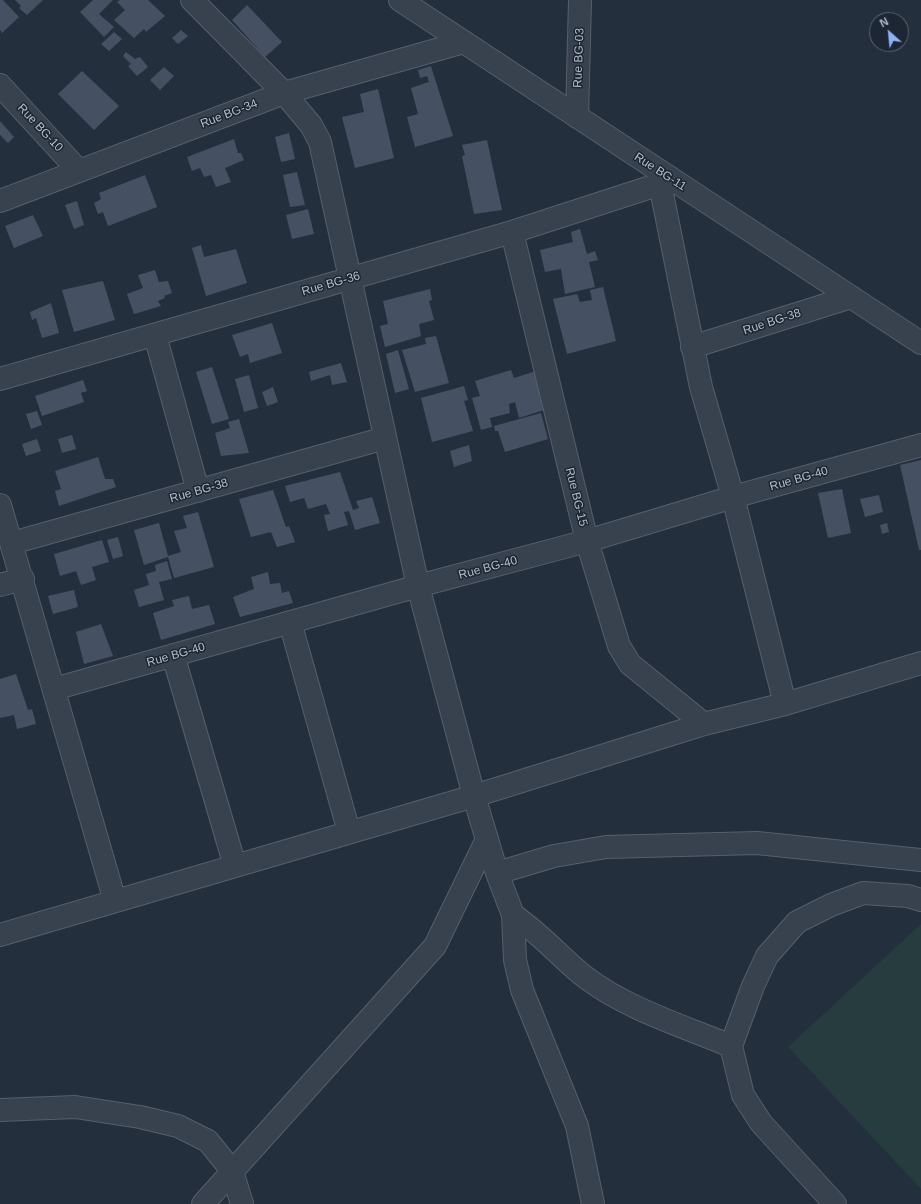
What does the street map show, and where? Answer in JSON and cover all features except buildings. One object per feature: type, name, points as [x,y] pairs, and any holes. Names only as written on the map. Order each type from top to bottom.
[{"type":"street","points":[[192,0],[284,94],[311,126],[320,142],[418,586],[474,796],[513,916],[515,960],[522,990],[577,1126],[593,1204]]},
{"type":"street","name":"Rue BG-11","points":[[400,0],[577,117],[664,180],[852,297],[921,343]]},
{"type":"street","name":"Rue BG-03","points":[[577,117],[580,0]]},
{"type":"street","name":"Rue BG-34","points":[[0,201],[284,94],[464,42]]},
{"type":"street","name":"Rue BG-10","points":[[0,85],[79,170]]},
{"type":"street","points":[[664,180],[692,347],[701,387],[733,497],[785,704]]},
{"type":"street","name":"Rue BG-36","points":[[0,379],[512,232],[664,180]]},
{"type":"street","name":"Rue BG-15","points":[[512,232],[587,541],[618,646],[630,664],[704,724]]},
{"type":"street","name":"Rue BG-38","points":[[692,347],[852,297]]},
{"type":"street","points":[[155,335],[198,491]]},
{"type":"street","name":"Rue BG-38","points":[[12,543],[385,438]]},
{"type":"street","name":"Rue BG-40","points":[[54,689],[418,586],[587,541],[733,497],[921,445]]},
{"type":"street","points":[[0,505],[23,579],[115,901]]},
{"type":"street","points":[[0,586],[23,579]]},
{"type":"street","points":[[290,622],[349,832]]},
{"type":"street","points":[[173,655],[235,866]]},
{"type":"street","points":[[0,936],[474,796],[704,724],[785,704],[921,663]]},
{"type":"street","points":[[203,1204],[435,946],[487,839]]},
{"type":"street","points":[[498,873],[554,856],[606,847],[757,843],[921,860]]},
{"type":"street","points":[[835,1204],[761,1123],[743,1096],[731,1046],[753,986],[767,956],[797,922],[831,905],[864,893],[908,896],[921,900]]},
{"type":"street","points":[[513,916],[534,930],[586,977],[622,1000],[731,1046]]},
{"type":"street","points":[[0,1110],[75,1106],[140,1117],[178,1126],[208,1141],[232,1171],[242,1204]]},
{"type":"green space","points":[[921,924],[921,1189],[788,1047]]}]
